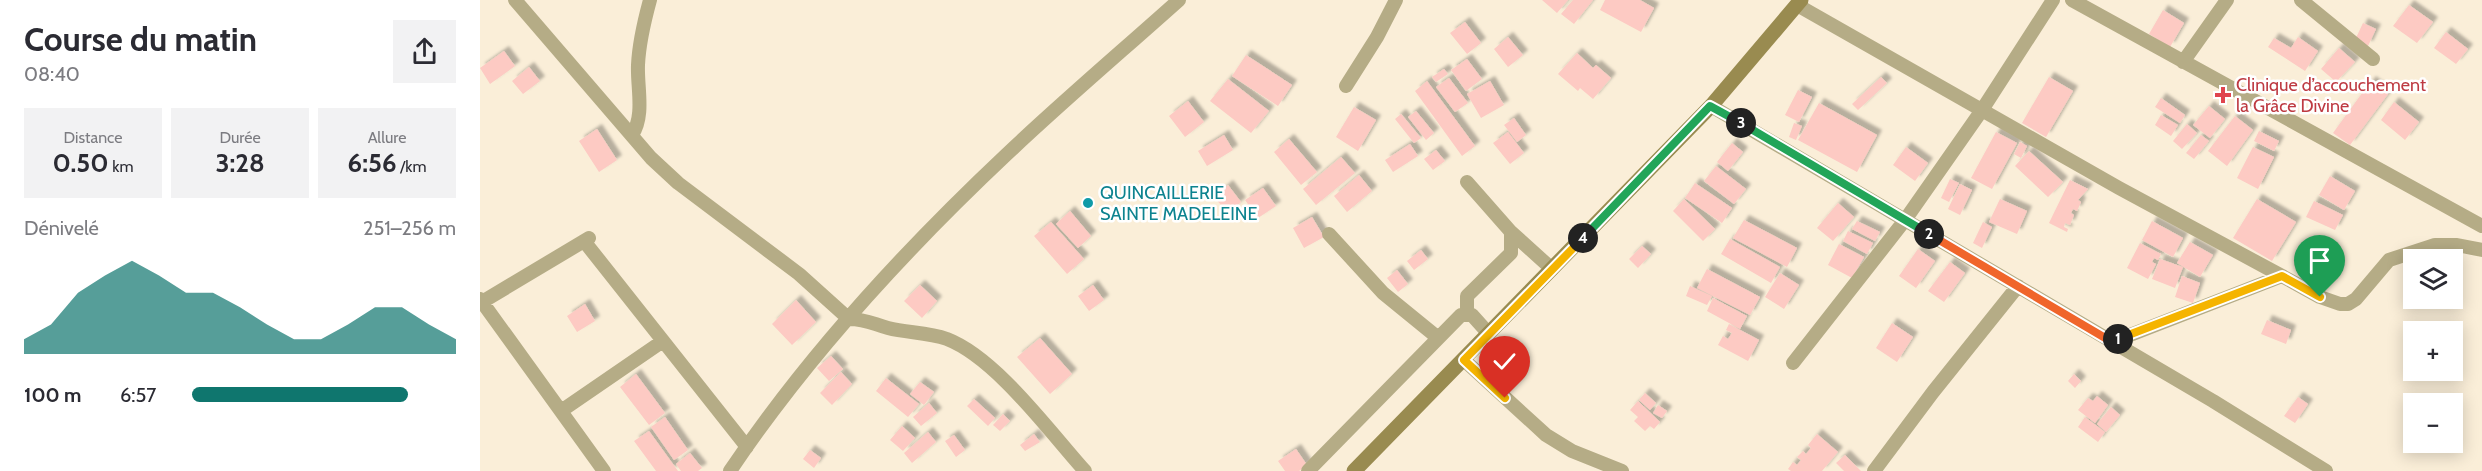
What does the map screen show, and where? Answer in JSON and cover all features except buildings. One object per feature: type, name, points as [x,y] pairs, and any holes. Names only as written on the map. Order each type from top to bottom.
[{"type":"street","points":[[515,0],[651,158],[678,183],[799,274],[849,319],[865,319],[889,328],[919,332],[947,340],[971,352],[996,371],[1085,471]]},
{"type":"street","points":[[632,135],[636,129],[639,102],[640,35],[650,0]]},
{"type":"street","points":[[730,471],[786,392],[903,259],[1007,154],[1179,0]]},
{"type":"street","points":[[1346,86],[1377,37],[1396,0]]},
{"type":"street","points":[[1793,363],[1905,220],[1982,110],[2053,0]]},
{"type":"street","points":[[2072,0],[2482,226]]},
{"type":"street","points":[[2183,62],[2227,0]]},
{"type":"street","points":[[2301,0],[2373,59]]},
{"type":"street","points":[[1354,471],[1710,106],[1799,3],[1982,110],[2320,297],[2340,304],[2348,304],[2356,299],[2389,260],[2435,245],[2457,244],[2482,250]]},
{"type":"street","points":[[1710,106],[2018,286],[2326,471]]},
{"type":"street","points":[[1467,182],[1511,232],[1552,269]]},
{"type":"street","points":[[1467,314],[1467,296],[1511,253],[1511,232]]},
{"type":"street","points":[[1329,234],[1383,293],[1437,337]]},
{"type":"street","points":[[604,471],[481,300],[586,240],[747,447]]},
{"type":"street","points":[[2112,342],[2282,276]]},
{"type":"street","points":[[1874,471],[1933,392],[2018,286]]},
{"type":"street","points":[[1308,471],[1457,318],[1467,314],[1472,315],[1489,334]]},
{"type":"street","points":[[561,411],[663,341]]},
{"type":"street","points":[[1464,360],[1546,435],[1572,451],[1622,471]]},
{"type":"place","name":"Clinique d’accouchement la Grâce Divine","points":[[2223,95]]},
{"type":"place","name":"QUINCAILLERIE SAINTE MADELEINE","points":[[1088,203]]},
{"type":"route","points":[[1505,398],[1464,360],[1710,106],[2112,342],[2282,276],[2320,297]]}]
